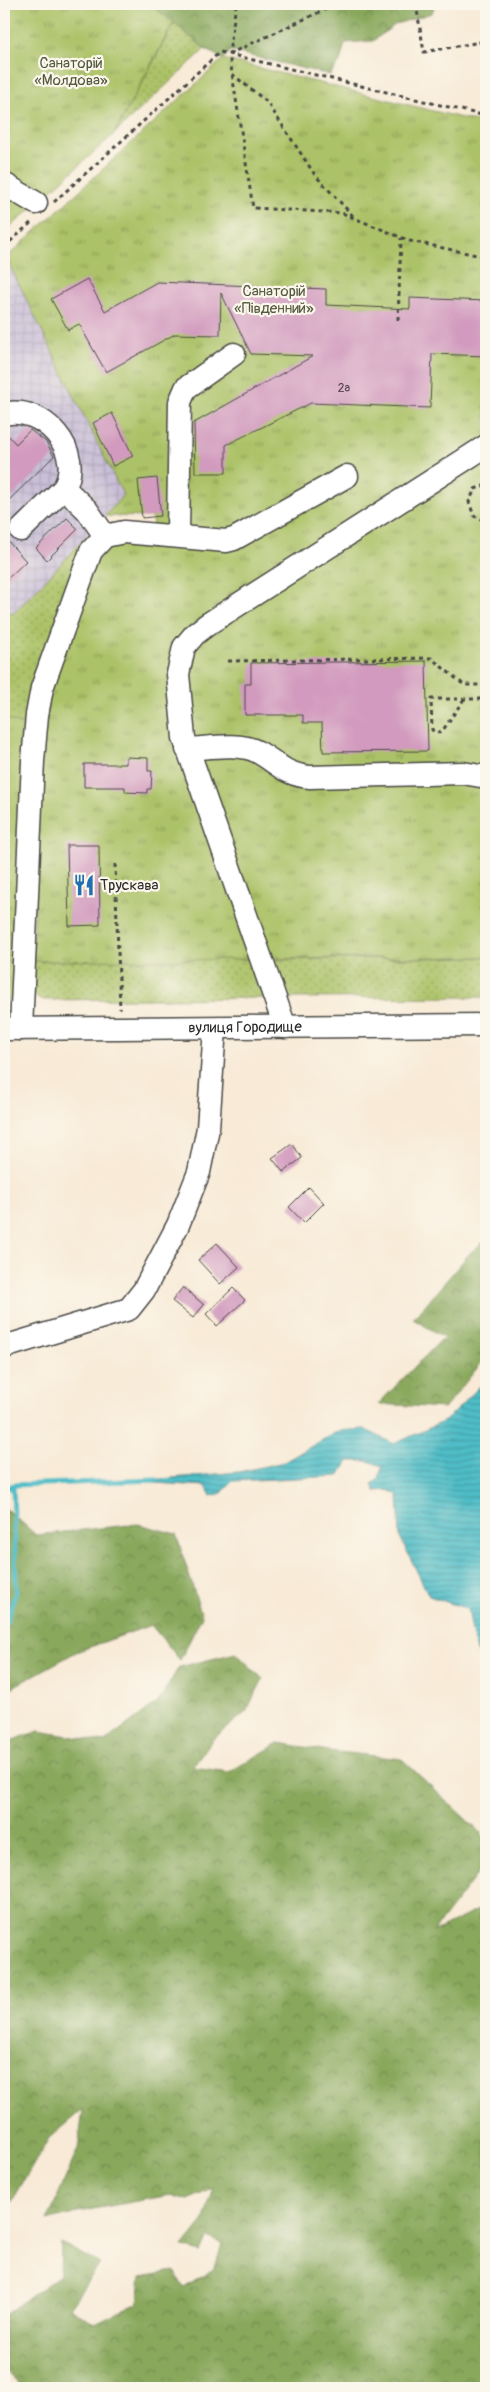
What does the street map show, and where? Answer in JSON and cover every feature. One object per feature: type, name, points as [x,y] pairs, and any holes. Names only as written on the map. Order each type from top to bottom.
[{"type":"street","points":[[7,187],[41,208]]},
{"type":"street","points":[[178,535],[180,402],[182,394],[186,388],[234,354]]},
{"type":"street","points":[[4,414],[25,414],[43,421],[63,441],[70,468],[69,480],[64,488],[21,530]]},
{"type":"street","points":[[285,1027],[184,738],[178,674],[184,647],[195,634],[486,446]]},
{"type":"street","points":[[12,1029],[37,715],[42,688],[88,559],[97,543],[105,536],[124,532],[226,540],[234,539],[347,476]]},
{"type":"street","points":[[64,488],[87,510],[105,536]]},
{"type":"street","points":[[187,749],[248,748],[286,771],[310,778],[463,774],[486,777]]},
{"type":"street","name":"вулиця Городище","points":[[12,1029],[486,1025]]},
{"type":"street","points":[[4,1347],[129,1309],[144,1290],[178,1225],[199,1172],[208,1128],[214,1028]]},
{"type":"path","points":[[236,4],[229,54],[253,208],[342,212],[401,238],[486,257]]},
{"type":"path","points":[[229,54],[337,4]]},
{"type":"path","points":[[416,4],[424,52],[486,41]]},
{"type":"path","points":[[4,247],[41,208],[216,53],[229,54],[486,116]]},
{"type":"path","points":[[232,74],[267,102],[315,175],[354,217]]},
{"type":"path","points":[[398,320],[401,238]]},
{"type":"path","points":[[486,485],[476,489],[469,502],[474,516],[486,521]]},
{"type":"path","points":[[228,661],[431,658],[464,685],[486,685]]},
{"type":"path","points":[[464,699],[443,730],[437,733],[432,730],[431,700],[464,699],[486,699]]},
{"type":"path","points":[[115,864],[120,1009]]},
{"type":"shaded area","points":[[6,258],[123,495],[13,615],[4,605],[4,259]]},
{"type":"green space","points":[[4,4],[321,4],[328,11],[347,4],[435,4],[432,13],[396,24],[373,41],[345,43],[340,62],[330,75],[231,51],[223,59],[205,49],[174,23],[137,92],[4,103]]},
{"type":"green space","name":"Санаторій «Молдова»","points":[[4,4],[148,4],[174,22],[114,134],[4,233]]},
{"type":"green space","points":[[174,22],[205,49],[114,134]]},
{"type":"green space","name":"Санаторій «Південний»","points":[[223,59],[486,124],[486,957],[32,961],[42,744],[50,692],[94,564],[109,544],[154,539],[152,517],[105,516],[123,495],[6,258]]},
{"type":"green space","points":[[90,533],[38,673],[28,727],[4,718],[4,605],[13,614]]},
{"type":"green space","points":[[4,718],[28,727],[17,961],[4,961]]},
{"type":"green space","points":[[486,957],[486,997],[290,998],[284,994],[268,960]]},
{"type":"green space","points":[[256,959],[268,998],[44,1000],[38,998],[32,990],[31,984],[32,961]]},
{"type":"green space","points":[[4,961],[17,961],[13,996],[10,1000],[4,1000]]},
{"type":"green space","points":[[486,1240],[486,1357],[445,1408],[378,1404],[444,1337],[413,1319],[470,1253]]},
{"type":"green space","points":[[4,1507],[36,1535],[138,1524],[176,1534],[202,1616],[180,1660],[151,1625],[76,1652],[13,1687],[4,1694]]},
{"type":"green space","points":[[236,1653],[263,1679],[246,1712],[212,1740],[193,1767],[229,1772],[279,1743],[402,1759],[486,1838],[486,1863],[433,1932],[486,1906],[486,2388],[23,2388],[4,2370],[4,2315],[60,2275],[61,2243],[100,2264],[69,2308],[95,2324],[138,2303],[141,2277],[174,2271],[184,2288],[215,2268],[222,2244],[208,2237],[201,2252],[183,2247],[203,2222],[214,2188],[188,2200],[171,2195],[93,2209],[47,2221],[78,2149],[83,2109],[49,2138],[4,2215],[4,1743],[39,1731],[104,1742],[159,1701],[179,1667]]},
{"type":"water","points":[[486,1380],[486,1657],[476,1652],[468,1609],[429,1596],[400,1537],[398,1495],[388,1490],[375,1491],[372,1484],[379,1479],[382,1466],[368,1461],[348,1461],[339,1476],[232,1481],[222,1493],[211,1496],[206,1486],[154,1483],[150,1480],[239,1472],[284,1462],[338,1431],[364,1429],[394,1444],[445,1421]]},
{"type":"building","points":[[87,279],[105,311],[157,282],[326,289],[326,305],[410,309],[410,298],[486,301],[486,356],[432,354],[430,408],[311,403],[226,445],[226,473],[195,473],[194,423],[313,356],[251,354],[221,293],[220,335],[175,334],[106,372],[79,324],[68,330],[51,299]]},
{"type":"building","points":[[112,413],[133,456],[113,466],[93,423]]},
{"type":"building","points":[[30,430],[46,442],[54,456],[4,505],[4,431],[16,444]]},
{"type":"building","points":[[157,478],[161,516],[142,518],[138,480]]},
{"type":"building","points":[[67,518],[78,529],[47,560],[36,548]]},
{"type":"building","points":[[4,537],[26,561],[4,582]]},
{"type":"building","points":[[426,661],[428,751],[323,752],[322,723],[303,723],[303,715],[245,715],[245,684],[251,684],[251,663]]},
{"type":"building","points":[[126,757],[148,758],[148,771],[152,771],[151,789],[147,789],[147,793],[125,792],[125,787],[84,787],[84,764],[126,764]]},
{"type":"building","name":"Трускава","points":[[67,845],[99,845],[100,925],[69,926]]},
{"type":"building","points":[[292,1144],[302,1158],[283,1172],[272,1158]]},
{"type":"building","points":[[309,1187],[324,1203],[304,1223],[289,1207]]},
{"type":"building","points":[[217,1243],[239,1267],[220,1284],[198,1260]]},
{"type":"building","points":[[183,1287],[204,1305],[193,1318],[172,1301]]},
{"type":"building","points":[[233,1288],[245,1300],[217,1326],[206,1314]]},
{"type":"waterway","points":[[4,1490],[13,1485],[157,1480]]},
{"type":"waterway","points":[[4,1629],[16,1591],[13,1485]]},
{"type":"place","name":"Трускава","points":[[84,885]]}]
